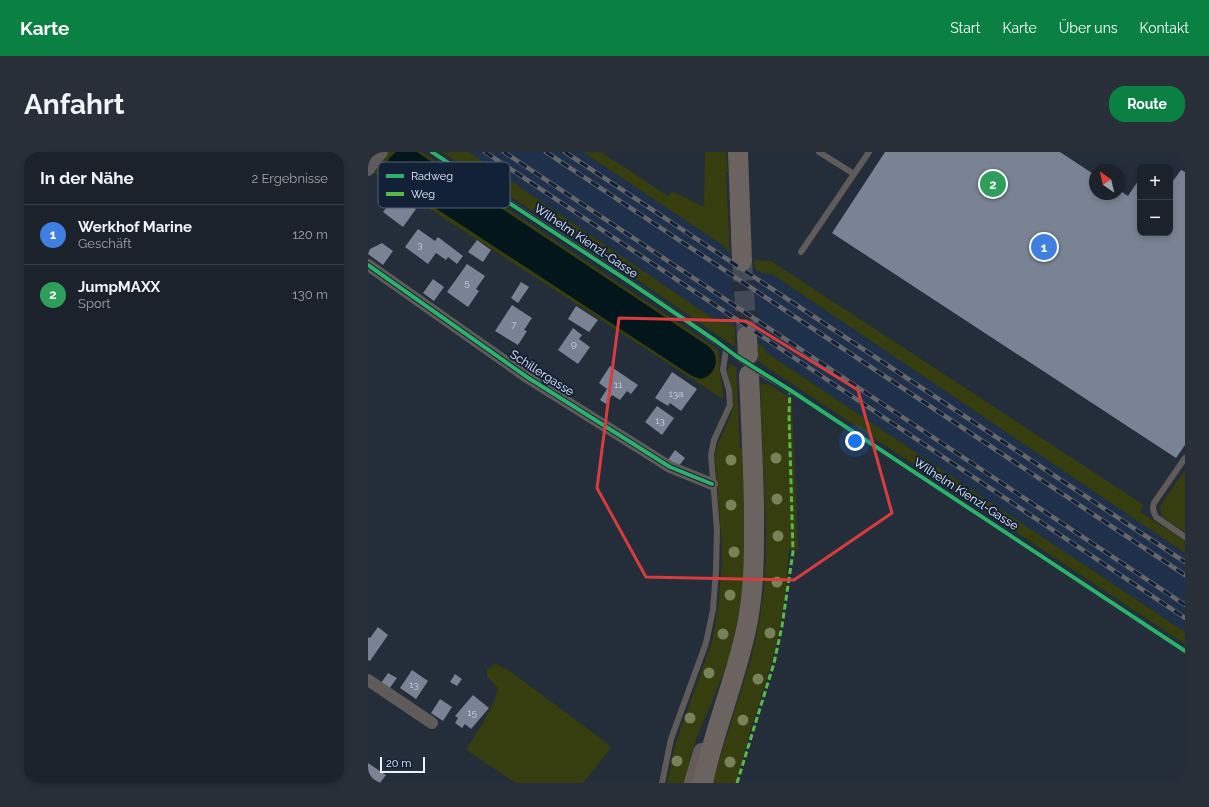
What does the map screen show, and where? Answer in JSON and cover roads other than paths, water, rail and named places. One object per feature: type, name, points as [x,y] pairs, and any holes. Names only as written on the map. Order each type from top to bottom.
[{"type":"main road","points":[[738,152],[742,261]]},
{"type":"main road","points":[[703,783],[742,648],[753,590],[755,564],[752,447],[754,374]]},
{"type":"main road","points":[[693,783],[702,750],[727,697]]},
{"type":"street","points":[[368,170],[382,152]]},
{"type":"street","name":"Schillergasse","points":[[368,265],[527,376],[663,463],[712,484]]},
{"type":"street","points":[[368,680],[432,723]]},
{"type":"lane","name":"Wilhelm Kienzl-Gasse","points":[[432,152],[447,162]]},
{"type":"lane","points":[[819,152],[854,174]]},
{"type":"lane","points":[[801,252],[868,152]]},
{"type":"lane","name":"Wilhelm Kienzl-Gasse","points":[[510,203],[628,281],[716,341],[726,350],[743,349],[754,374],[790,390],[1185,651]]},
{"type":"lane","points":[[662,783],[672,739],[706,643],[713,610],[717,530],[712,484],[711,448],[730,405],[729,390],[723,370],[726,350]]},
{"type":"lane","points":[[1185,458],[1154,502],[1152,508],[1156,517],[1185,537]]},
{"type":"tunnel","points":[[742,261],[747,336]]},
{"type":"railway","points":[[485,152],[500,162]]},
{"type":"railway","points":[[504,152],[1185,605]]},
{"type":"railway","points":[[546,152],[1185,575]]},
{"type":"railway","points":[[565,152],[1185,562]]},
{"type":"railway","points":[[510,169],[1185,618]]},
{"type":"place","name":"JumpMAXX","points":[[993,184]]},
{"type":"place","name":"Werkhof Marine","points":[[1044,247]]}]
